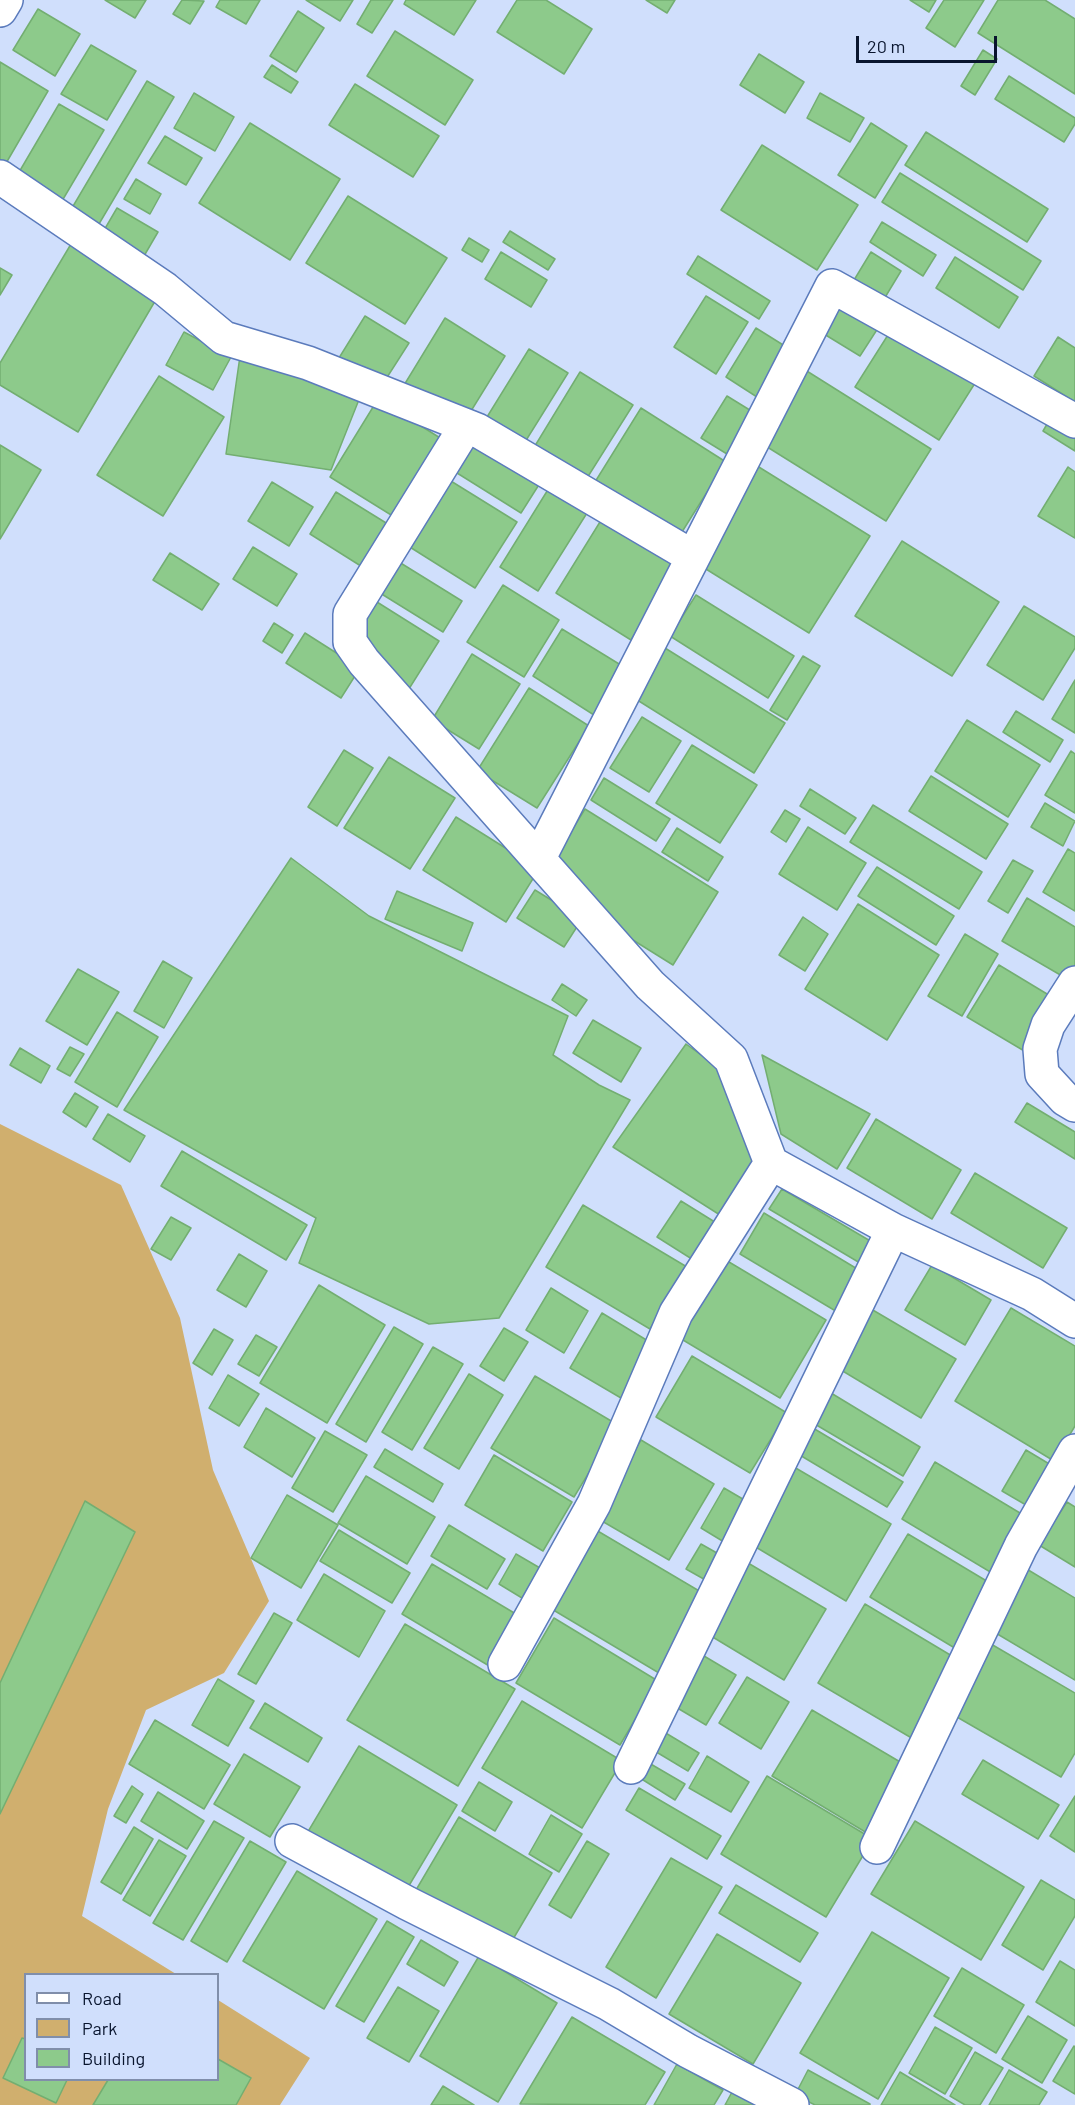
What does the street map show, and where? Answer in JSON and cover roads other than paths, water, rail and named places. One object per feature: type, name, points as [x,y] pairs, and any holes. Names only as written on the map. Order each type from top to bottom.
[{"type":"street","points":[[0,10],[6,0]]},
{"type":"street","points":[[0,177],[165,289],[224,338],[308,363],[466,426],[693,557]]},
{"type":"street","points":[[539,858],[832,286],[1075,421]]},
{"type":"street","points":[[466,426],[350,614],[350,642],[372,671],[650,985],[731,1059],[771,1163],[893,1230],[1032,1294],[1075,1321]]},
{"type":"street","points":[[1075,983],[1048,1025],[1040,1049],[1042,1074],[1065,1099],[1075,1105]]},
{"type":"street","points":[[505,1664],[594,1504],[676,1313],[771,1163]]},
{"type":"street","points":[[631,1767],[893,1230]]},
{"type":"street","points":[[877,1847],[1021,1546],[1075,1451]]},
{"type":"street","points":[[292,1841],[407,1903],[609,2004],[688,2050],[792,2105]]}]
